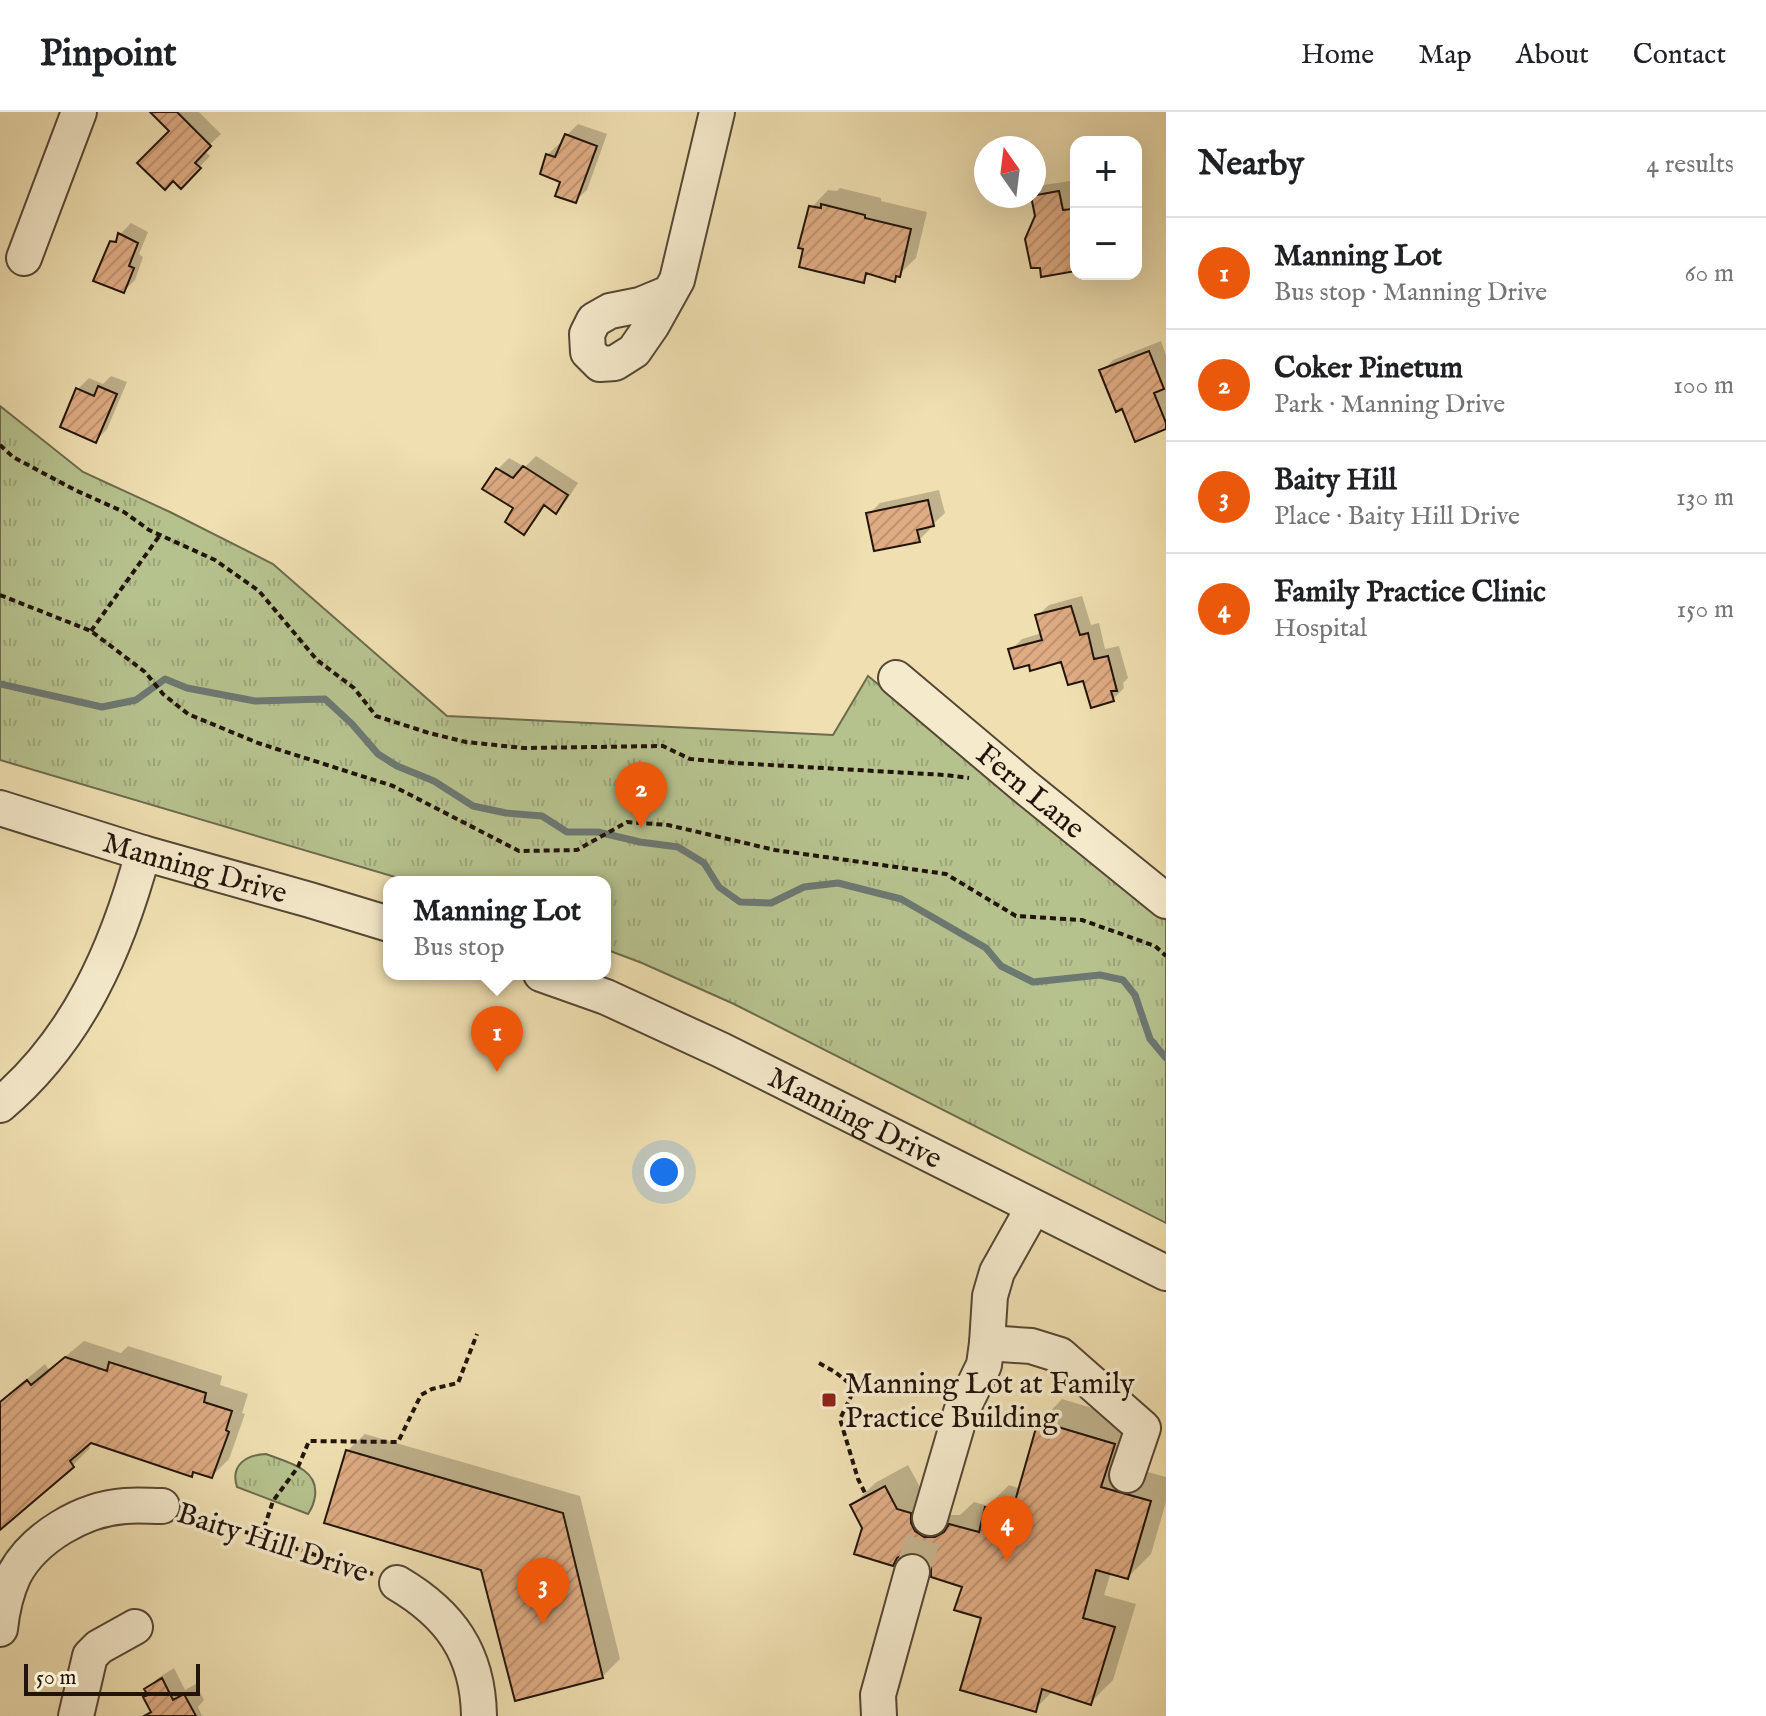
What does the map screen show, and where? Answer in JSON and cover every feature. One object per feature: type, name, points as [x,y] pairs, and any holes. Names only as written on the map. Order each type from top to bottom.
[{"type":"street","points":[[24,258],[79,112]]},
{"type":"street","points":[[669,293],[677,280],[717,112]]},
{"type":"street","name":"Fern Lane","points":[[896,678],[1166,901]]},
{"type":"street","name":"Manning Drive","points":[[0,808],[383,922]]},
{"type":"street","points":[[0,1105],[52,1050],[89,996],[113,947],[135,886],[143,853]]},
{"type":"street","name":"Manning Drive","points":[[558,980],[606,997],[721,1050],[1166,1273]]},
{"type":"street","points":[[930,1518],[961,1412],[984,1365],[990,1296],[997,1272],[1033,1208]]},
{"type":"street","points":[[987,1343],[1031,1346],[1060,1355],[1143,1428],[1127,1475]]},
{"type":"street","name":"Baity Hill Drive","points":[[0,1629],[7,1593],[15,1573],[46,1539],[65,1525],[102,1509],[162,1506]]},
{"type":"street","points":[[884,1709],[912,1572]]},
{"type":"street","name":"Baity Hill Drive","points":[[397,1583],[430,1604],[457,1634],[473,1671],[479,1716]]},
{"type":"street","points":[[76,1716],[90,1656],[99,1647],[135,1627]]},
{"type":"path","points":[[0,445],[13,457],[124,512],[149,530],[215,560],[259,591],[317,660],[354,688],[376,716],[466,742],[524,748],[663,746],[690,759],[976,779]]},
{"type":"path","points":[[91,631],[160,535]]},
{"type":"path","points":[[0,595],[91,631],[145,672],[163,694],[188,714],[258,743],[393,786],[519,851],[577,850],[627,822],[668,825],[775,850],[946,874],[1016,916],[1082,920],[1155,946],[1166,956]]},
{"type":"path","points":[[261,1537],[273,1501],[298,1467],[309,1441],[398,1442],[421,1395],[458,1383],[477,1334]]},
{"type":"path","points":[[819,1363],[855,1388],[840,1419],[866,1495]]},
{"type":"path","name":"Baity Hill Drive","points":[[162,1506],[397,1583]]},
{"type":"green space","points":[[0,406],[83,472],[273,564],[447,716],[833,735],[868,676],[1166,920],[1166,1223],[734,1004],[611,951],[611,876],[392,876],[0,760]]},
{"type":"green space","points":[[266,1454],[291,1463],[312,1479],[315,1496],[308,1514],[237,1487],[236,1473],[241,1463],[252,1456]]},
{"type":"building","points":[[150,112],[177,112],[211,146],[195,163],[201,168],[181,189],[173,181],[165,190],[137,163],[169,131]]},
{"type":"building","points":[[565,134],[597,146],[576,203],[555,196],[560,182],[540,174],[546,154],[555,157]]},
{"type":"building","points":[[1059,191],[1063,210],[1070,209],[1070,272],[1041,277],[1040,268],[1031,268],[1025,239],[1035,216],[1033,208],[1046,208],[1046,193]]},
{"type":"building","points":[[821,204],[911,229],[900,277],[896,276],[895,282],[866,273],[864,283],[799,267],[803,249],[798,248],[809,206],[821,208]]},
{"type":"building","points":[[118,233],[138,243],[129,266],[134,268],[124,293],[93,281],[110,241],[116,242]]},
{"type":"building","points":[[1149,351],[1164,389],[1154,393],[1166,429],[1135,442],[1122,409],[1116,412],[1099,370]]},
{"type":"building","points":[[98,386],[117,394],[96,443],[60,427],[76,388],[94,396]]},
{"type":"building","points":[[523,466],[568,495],[556,514],[544,505],[524,535],[505,522],[513,508],[482,489],[496,468],[513,478]]},
{"type":"building","points":[[928,500],[934,526],[917,530],[920,542],[874,551],[866,513]]},
{"type":"building","points":[[1071,606],[1080,635],[1088,633],[1094,659],[1108,656],[1117,691],[1111,691],[1114,701],[1091,708],[1083,681],[1068,685],[1061,662],[1030,671],[1029,665],[1014,669],[1008,649],[1042,640],[1035,615]]},
{"type":"building","points":[[65,1357],[107,1371],[109,1362],[206,1393],[204,1402],[232,1411],[226,1430],[229,1432],[212,1478],[193,1472],[192,1477],[91,1443],[70,1461],[74,1467],[0,1530],[0,1402],[27,1380],[31,1385]]},
{"type":"building","points":[[1038,1421],[1115,1444],[1101,1487],[1151,1501],[1128,1579],[1096,1570],[1083,1618],[1115,1627],[1091,1705],[1042,1689],[1036,1712],[960,1690],[981,1618],[954,1610],[962,1587],[931,1577],[931,1566],[926,1557],[906,1553],[897,1558],[893,1566],[854,1554],[862,1528],[850,1505],[885,1486],[897,1509],[911,1513],[915,1531],[924,1537],[935,1537],[944,1532],[949,1524],[979,1532],[985,1507],[1011,1515]]},
{"type":"building","points":[[346,1450],[563,1513],[603,1678],[515,1701],[481,1570],[324,1523]]},
{"type":"building","points":[[162,1678],[173,1700],[184,1694],[196,1716],[144,1716],[151,1712],[143,1697],[148,1695],[144,1689]]},
{"type":"waterway","points":[[0,684],[102,707],[136,700],[165,679],[187,688],[255,701],[325,699],[378,754],[397,766],[434,781],[473,806],[542,816],[567,832],[598,832],[678,847],[704,863],[719,887],[740,902],[771,903],[804,887],[838,883],[901,899],[986,948],[1001,966],[1033,982],[1100,975],[1123,980],[1135,995],[1150,1039],[1166,1058]]},
{"type":"tunnel","points":[[912,1572],[930,1518]]},
{"type":"place","name":"Coker Pinetum","points":[[641,828]]},
{"type":"place","name":"Manning Lot","points":[[497,1072]]},
{"type":"place","name":"Manning Lot at Family Practice Building","points":[[829,1400]]},
{"type":"place","name":"Family Practice Clinic","points":[[1007,1562]]},
{"type":"place","name":"Baity Hill","points":[[543,1624]]}]
